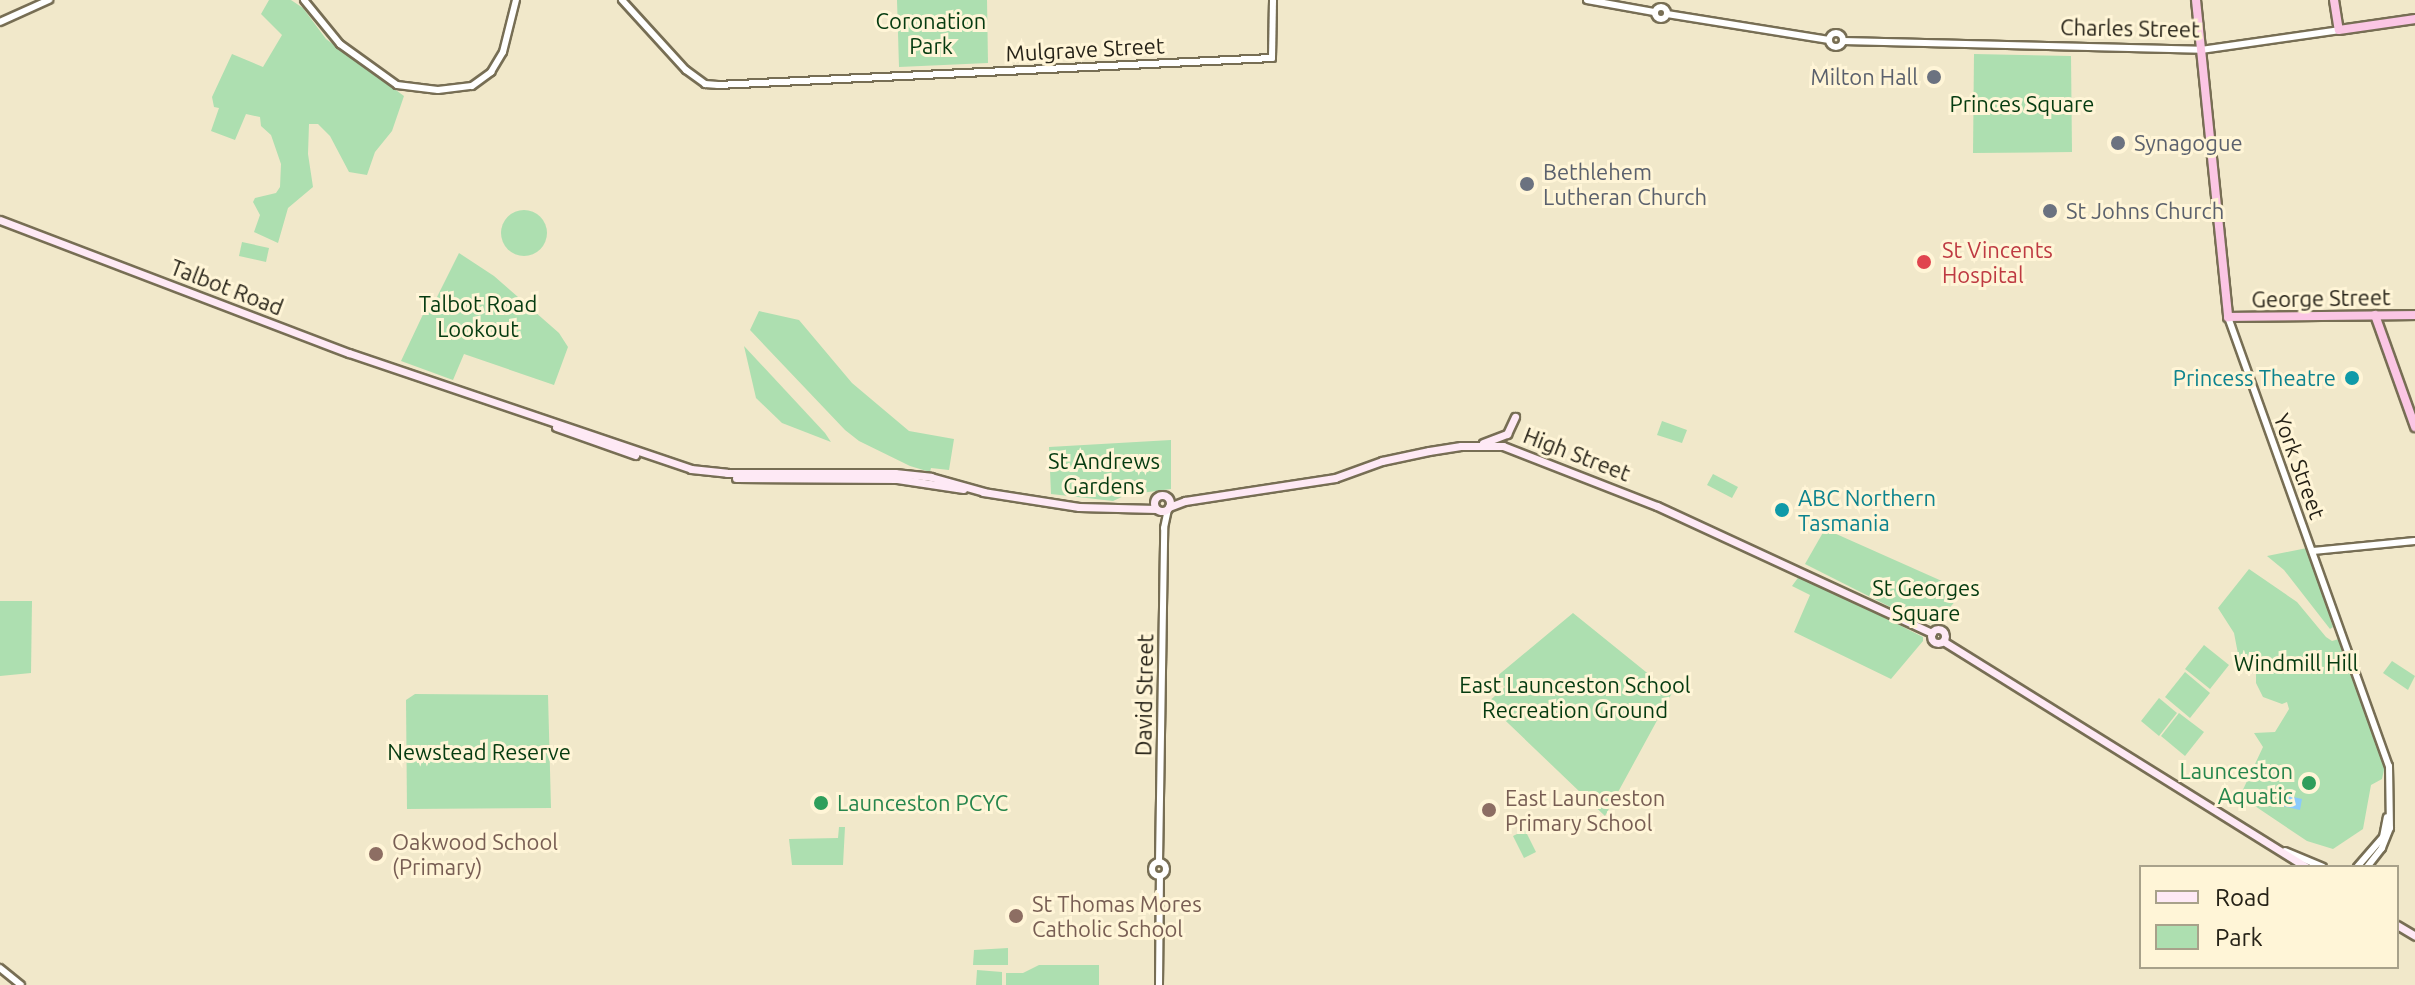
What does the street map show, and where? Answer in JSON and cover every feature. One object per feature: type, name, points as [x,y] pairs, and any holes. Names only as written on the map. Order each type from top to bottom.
[{"type":"highway","name":"York Street","points":[[2196,0],[2228,317]]},
{"type":"highway","points":[[2334,0],[2339,30]]},
{"type":"highway","name":"Charles Street","points":[[2339,30],[2415,19]]},
{"type":"highway","points":[[2375,315],[2415,427]]},
{"type":"highway","name":"George Street","points":[[2228,317],[2415,315]]},
{"type":"main road","name":"Talbot Road","points":[[0,220],[349,353],[691,469],[727,473],[892,477],[1079,507],[1138,506]]},
{"type":"main road","points":[[1478,445],[1507,434],[1515,417]]},
{"type":"main road","name":"High Street","points":[[1157,510],[1185,501],[1335,478],[1388,459],[1478,445],[1513,448],[1565,467],[1794,567],[1932,633],[1934,642],[1943,641],[2274,847]]},
{"type":"main road","points":[[1157,497],[1157,510],[1138,506],[1157,497]]},
{"type":"main road","name":"High Street","points":[[1157,497],[1185,501]]},
{"type":"main road","points":[[1167,497],[1168,508]]},
{"type":"main road","points":[[2274,847],[2303,865]]},
{"type":"street","points":[[0,22],[49,0]]},
{"type":"street","points":[[304,0],[340,44],[397,85],[438,90],[472,86],[491,72],[503,52],[516,0]]},
{"type":"street","name":"Mulgrave Street","points":[[622,0],[679,63],[708,85],[1272,58],[1273,0]]},
{"type":"street","name":"Charles Street","points":[[1587,0],[1654,12],[1662,7],[1667,14],[1829,40],[1837,33],[1843,41],[2201,50],[2339,30]]},
{"type":"street","name":"York Street","points":[[2228,317],[2384,748],[2391,793],[2388,835],[2370,865]]},
{"type":"street","name":"David Street","points":[[1159,985],[1160,876],[1152,869],[1159,862],[1164,528],[1168,508]]},
{"type":"street","name":"David Street","points":[[1157,510],[1164,528]]},
{"type":"street","points":[[2313,551],[2415,541]]},
{"type":"street","name":"York Street","points":[[2359,865],[2383,837],[2391,793]]},
{"type":"street","points":[[2274,847],[2318,865]]},
{"type":"street","points":[[0,968],[21,985]]},
{"type":"green space","points":[[269,0],[291,0],[303,8],[326,39],[404,96],[392,131],[375,152],[367,175],[349,172],[330,136],[318,124],[309,124],[308,154],[313,187],[288,208],[278,243],[254,232],[260,215],[253,202],[255,198],[276,193],[280,187],[281,164],[271,135],[261,126],[260,117],[246,114],[235,140],[211,131],[219,108],[214,107],[212,97],[232,54],[263,67],[282,35],[261,14]]},
{"type":"green space","name":"Coronation Park","points":[[897,0],[987,0],[988,63],[899,67]]},
{"type":"green space","name":"Princes Square","points":[[1974,54],[2071,56],[2072,152],[1973,153]]},
{"type":"green space","points":[[524,210],[533,211],[540,217],[546,224],[546,242],[540,249],[533,255],[524,256],[515,255],[508,249],[502,242],[501,233],[502,224],[508,217],[515,211]]},
{"type":"green space","points":[[242,242],[269,248],[266,262],[239,256]]},
{"type":"green space","name":"Talbot Road Lookout","points":[[459,253],[494,276],[559,333],[568,347],[554,385],[464,354],[453,380],[401,361],[427,306],[432,307]]},
{"type":"green space","points":[[759,311],[799,320],[852,383],[909,431],[954,439],[949,470],[931,468],[930,472],[910,466],[859,441],[845,430],[750,330]]},
{"type":"green space","points":[[744,346],[831,442],[782,423],[756,398]]},
{"type":"green space","points":[[1662,421],[1687,430],[1682,443],[1657,435]]},
{"type":"green space","name":"St Andrews Gardens","points":[[1171,440],[1171,489],[1126,495],[1113,501],[1051,494],[1049,447]]},
{"type":"green space","points":[[1713,474],[1738,487],[1732,498],[1707,485]]},
{"type":"green space","name":"St Georges Square","points":[[1825,529],[1963,592],[1935,625],[1914,619],[1805,564]]},
{"type":"green space","points":[[2307,548],[2333,627],[2330,629],[2284,570],[2267,556]]},
{"type":"green space","name":"Windmill Hill","points":[[2249,569],[2297,602],[2326,637],[2332,641],[2339,639],[2380,746],[2385,765],[2382,779],[2371,785],[2363,829],[2333,849],[2307,841],[2240,796],[2263,747],[2254,733],[2275,732],[2289,709],[2287,702],[2282,704],[2263,697],[2256,683],[2256,667],[2239,659],[2234,633],[2218,608]]},
{"type":"green space","name":"St Georges Square","points":[[1800,575],[1923,637],[1923,641],[1891,679],[1794,632],[1810,595],[1792,586]]},
{"type":"green space","points":[[0,601],[32,601],[31,673],[0,676]]},
{"type":"green space","name":"East Launceston School Recreation Ground","points":[[1573,613],[1672,693],[1605,816],[1487,703],[1505,687],[1496,677]]},
{"type":"green space","points":[[2204,645],[2229,665],[2210,689],[2185,669]]},
{"type":"green space","points":[[2392,661],[2415,676],[2408,690],[2383,673]]},
{"type":"green space","points":[[2185,672],[2210,693],[2190,718],[2165,697]]},
{"type":"green space","name":"Newstead Reserve","points":[[415,694],[548,695],[551,808],[407,809],[406,700]]},
{"type":"green space","points":[[2159,698],[2177,713],[2159,736],[2141,721]]},
{"type":"green space","points":[[2179,713],[2204,732],[2185,756],[2161,736]]},
{"type":"green space","points":[[839,827],[845,827],[843,865],[792,865],[789,839],[838,838]]},
{"type":"green space","points":[[1525,830],[1536,852],[1524,858],[1513,836]]},
{"type":"green space","points":[[1008,948],[1008,965],[973,965],[974,950]]},
{"type":"green space","points":[[1039,965],[1099,965],[1099,985],[1006,985],[1006,973],[1023,973]]},
{"type":"green space","points":[[977,970],[1002,972],[1002,985],[976,985]]},
{"type":"water","points":[[2280,794],[2302,799],[2300,810],[2278,805]]},
{"type":"place","name":"Milton Hall","points":[[1934,77]]},
{"type":"place","name":"Synagogue","points":[[2118,143]]},
{"type":"place","name":"Bethlehem Lutheran Church","points":[[1527,184]]},
{"type":"place","name":"St Johns Church","points":[[2050,211]]},
{"type":"place","name":"St Vincents Hospital","points":[[1924,262]]},
{"type":"place","name":"Princess Theatre","points":[[2352,378]]},
{"type":"place","name":"ABC Northern Tasmania","points":[[1782,510]]},
{"type":"place","name":"Launceston Aquatic","points":[[2309,783]]},
{"type":"place","name":"Launceston PCYC","points":[[821,803]]},
{"type":"place","name":"East Launceston Primary School","points":[[1489,810]]},
{"type":"place","name":"Oakwood School (Primary)","points":[[376,854]]},
{"type":"place","name":"St Thomas Mores Catholic School","points":[[1016,916]]}]
